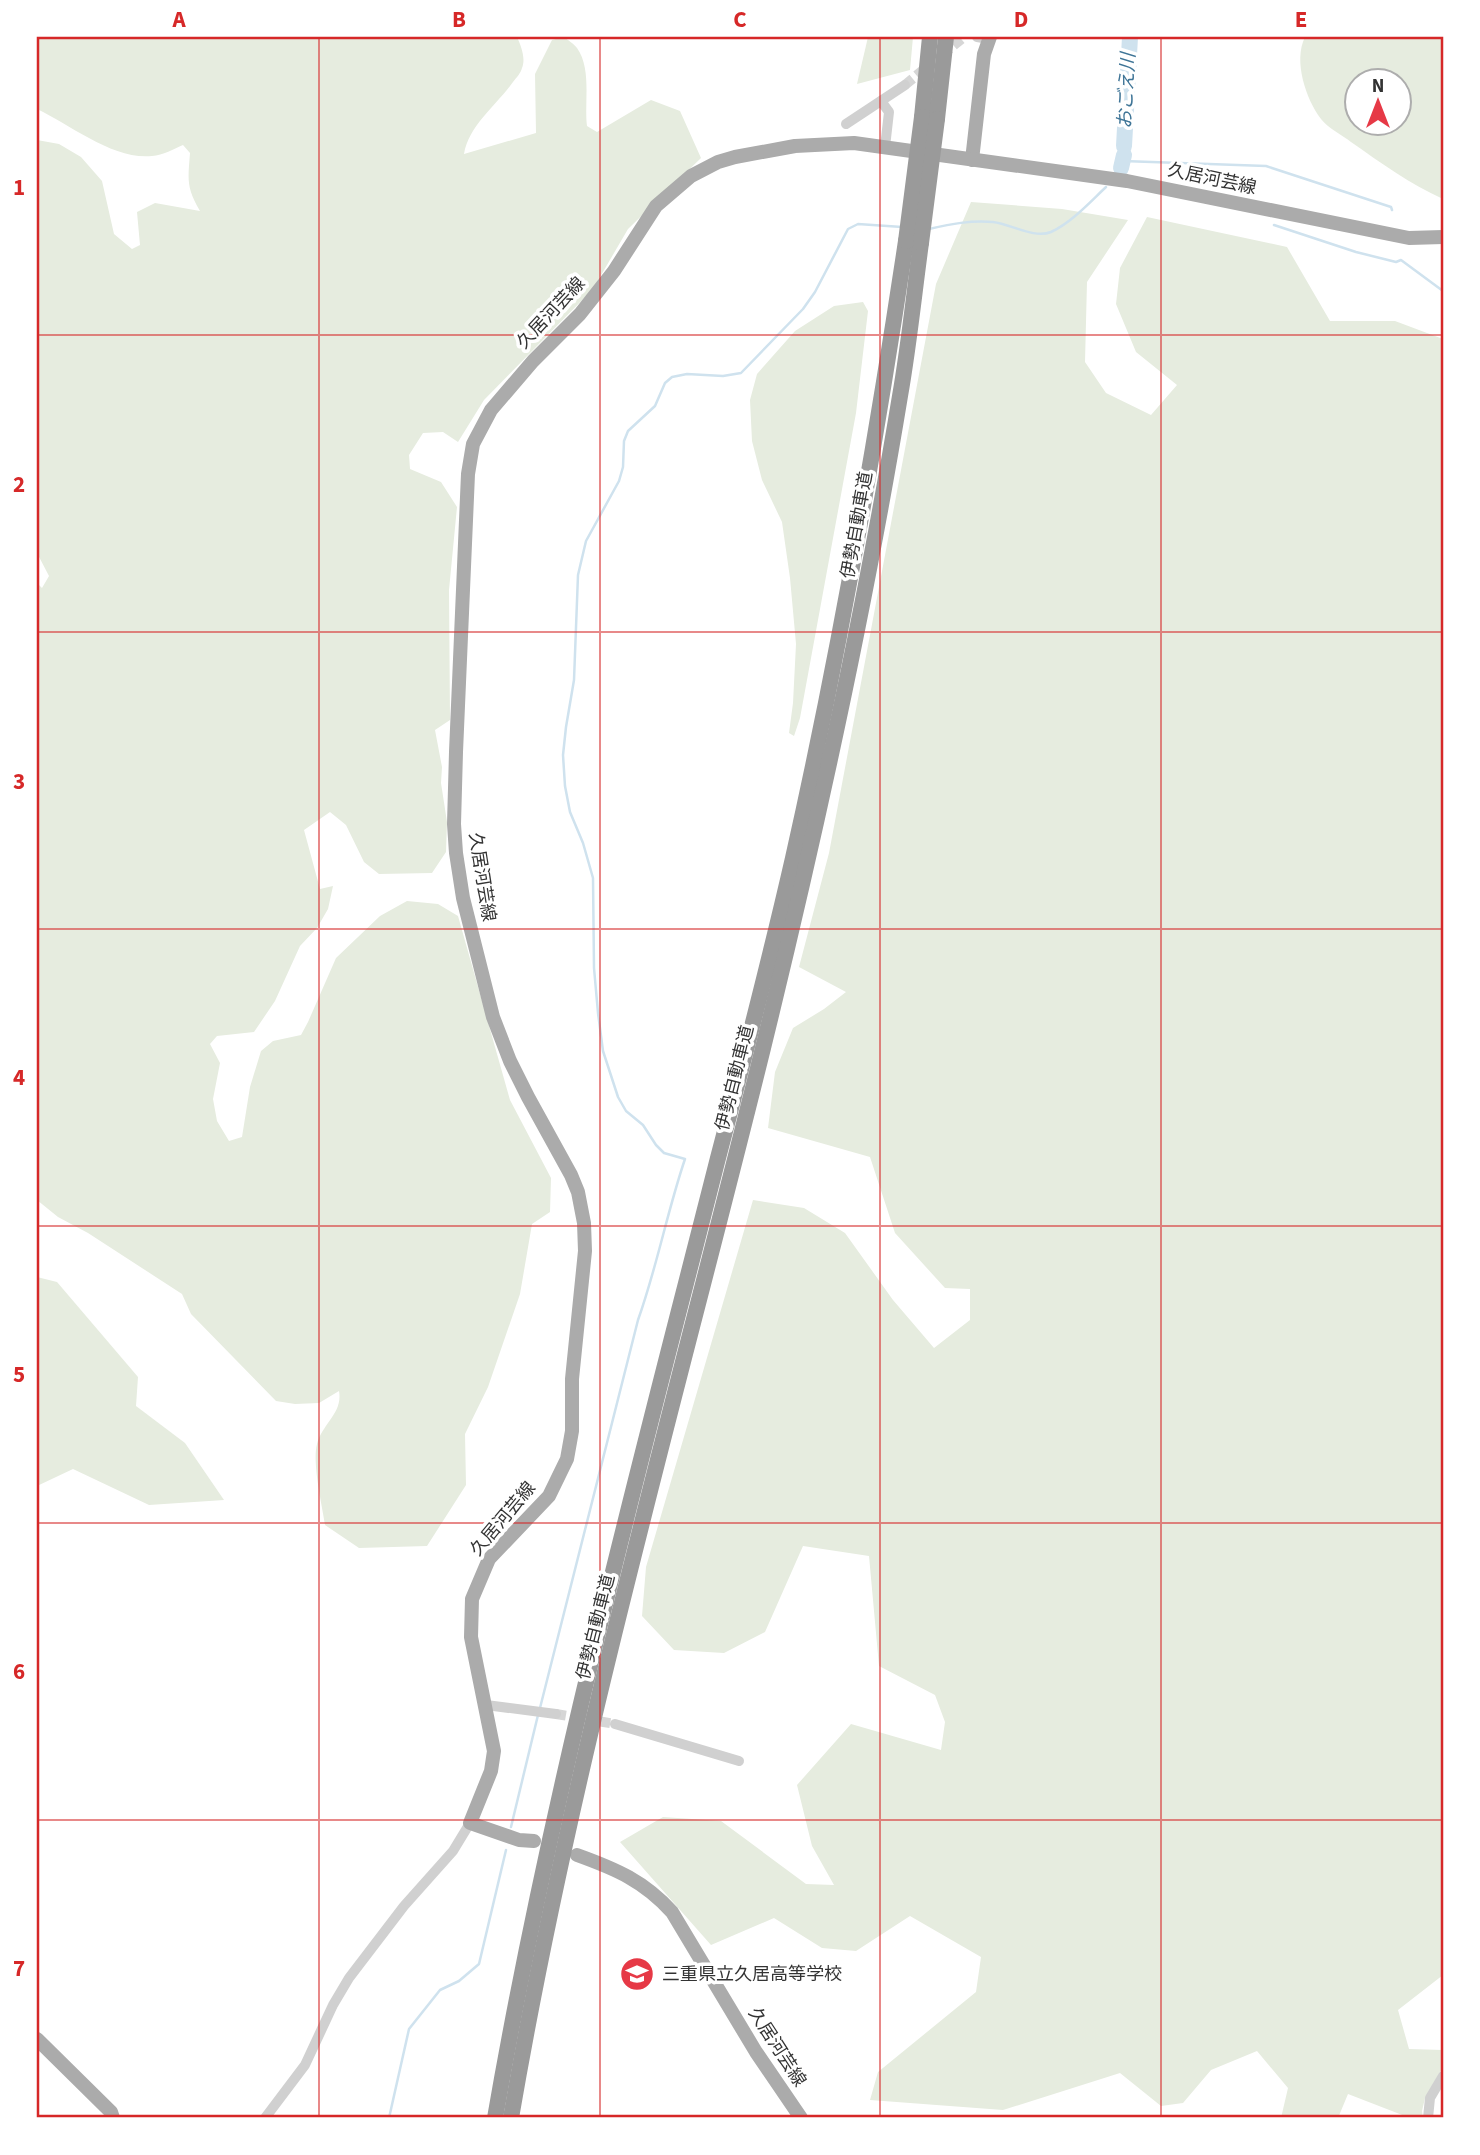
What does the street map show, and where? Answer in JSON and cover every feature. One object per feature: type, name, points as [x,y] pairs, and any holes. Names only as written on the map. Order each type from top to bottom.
[{"type":"highway","name":"伊勢自動車道","points":[[929,118],[930,37]]},
{"type":"highway","name":"伊勢自動車道","points":[[511,2118],[560,1859],[608,1654],[759,1061],[807,861],[864,596],[901,393],[914,242],[929,118],[946,37]]},
{"type":"highway","name":"伊勢自動車道","points":[[495,2118],[546,1856],[594,1651],[793,859],[848,593],[914,242]]},
{"type":"main road","points":[[972,160],[985,38]]},
{"type":"main road","name":"久居河芸線","points":[[470,1823],[491,1771],[494,1751],[471,1637],[472,1599],[489,1559],[549,1496],[567,1459],[572,1430],[572,1379],[585,1251],[584,1223],[578,1192],[510,1061],[493,1017],[466,909],[456,853],[454,824],[468,474],[473,444],[491,410],[533,361],[580,314],[614,271],[656,206],[678,185],[718,162],[755,153],[821,144],[854,143],[1127,181],[1409,238],[1443,237]]},
{"type":"main road","points":[[470,1823],[520,1840],[534,1841]]},
{"type":"main road","name":"久居河芸線","points":[[577,1856],[620,1871],[640,1882],[672,1912],[756,2052],[801,2118]]},
{"type":"main road","points":[[37,2039],[111,2112],[113,2118]]},
{"type":"street","points":[[846,124],[905,85]]},
{"type":"street","points":[[881,101],[889,112],[885,148]]},
{"type":"street","points":[[486,1705],[556,1714]]},
{"type":"street","points":[[615,1724],[739,1761]]},
{"type":"street","points":[[265,2118],[305,2065],[349,1978],[404,1906],[453,1851],[470,1823]]},
{"type":"street","points":[[1428,2118],[1430,2098],[1443,2076]]},
{"type":"shaded area","points":[[37,37],[517,37],[523,56],[521,70],[507,91],[477,125],[464,154],[536,133],[535,74],[552,40],[564,37],[582,56],[587,126],[597,132],[651,100],[680,111],[701,158],[628,229],[593,289],[484,400],[458,442],[443,432],[423,433],[409,455],[410,469],[441,482],[457,507],[449,590],[450,720],[435,730],[442,767],[441,783],[447,822],[446,852],[432,873],[379,874],[364,862],[346,825],[330,812],[304,830],[320,889],[333,886],[328,909],[317,928],[300,946],[275,1001],[254,1032],[217,1036],[210,1044],[220,1063],[213,1099],[217,1121],[229,1141],[242,1137],[250,1087],[261,1051],[273,1041],[301,1035],[336,958],[380,916],[407,901],[438,904],[458,916],[510,1100],[551,1178],[550,1212],[532,1224],[520,1294],[488,1387],[465,1434],[466,1485],[427,1546],[359,1548],[325,1525],[316,1452],[320,1437],[338,1406],[339,1391],[319,1403],[295,1404],[276,1401],[191,1314],[182,1294],[88,1233],[58,1217],[37,1200],[37,583],[42,588],[49,576],[37,553],[37,140],[59,144],[81,157],[102,181],[114,234],[132,249],[140,245],[137,212],[155,203],[200,211],[189,183],[190,153],[183,145],[152,156],[122,153],[37,109]]},
{"type":"shaded area","points":[[868,37],[913,37],[910,70],[857,84]]},
{"type":"shaded area","points":[[1305,37],[1443,37],[1443,199],[1396,173],[1324,122],[1306,91],[1300,57]]},
{"type":"shaded area","points":[[971,202],[1062,209],[1128,220],[1087,282],[1085,362],[1106,393],[1151,415],[1177,385],[1136,352],[1116,304],[1120,268],[1147,217],[1287,247],[1330,321],[1395,321],[1443,339],[1443,1975],[1398,2010],[1409,2049],[1443,2050],[1443,2067],[1425,2098],[1423,2118],[1410,2118],[1348,2094],[1338,2118],[1281,2118],[1288,2088],[1257,2051],[1211,2070],[1183,2103],[1161,2106],[1120,2073],[1003,2110],[870,2100],[878,2072],[976,1992],[981,1957],[910,1916],[856,1951],[822,1948],[774,1918],[711,1945],[620,1842],[663,1817],[721,1821],[806,1884],[834,1885],[812,1846],[797,1785],[851,1724],[941,1750],[945,1722],[935,1695],[879,1666],[869,1556],[803,1546],[765,1632],[724,1653],[674,1650],[642,1616],[646,1567],[753,1200],[804,1208],[845,1233],[893,1300],[934,1348],[970,1320],[970,1289],[945,1288],[895,1233],[870,1157],[768,1128],[775,1072],[793,1028],[846,992],[799,967],[829,853],[936,284]]},
{"type":"shaded area","points":[[863,302],[868,311],[856,413],[800,718],[794,736],[789,733],[796,644],[790,578],[782,522],[762,480],[752,441],[750,400],[757,374],[795,331],[834,306]]},
{"type":"shaded area","points":[[37,1277],[57,1282],[138,1377],[136,1406],[185,1443],[224,1500],[149,1505],[73,1469],[37,1486]]},
{"type":"waterway","name":"おごえ川","points":[[1124,146],[1130,37]]},
{"type":"waterway","name":"おごえ川","points":[[1121,168],[1124,155]]},
{"type":"waterway","points":[[1123,161],[1266,166],[1391,207],[1392,210]]},
{"type":"waterway","points":[[929,229],[985,222],[1044,234],[1066,223],[1106,187]]},
{"type":"waterway","points":[[540,1708],[638,1320],[685,1159],[664,1153],[643,1125],[626,1111],[618,1097],[603,1051],[594,968],[593,878],[570,812],[563,755],[574,680],[578,575],[586,541],[619,481],[623,467],[624,441],[628,431],[655,406],[665,383],[672,377],[687,374],[723,376],[741,373],[803,309],[815,292],[848,229],[858,224],[902,227]]},
{"type":"waterway","points":[[1274,225],[1356,252],[1396,262],[1401,260],[1443,291]]},
{"type":"waterway","points":[[511,1827],[538,1715]]},
{"type":"waterway","points":[[389,2118],[409,2029],[440,1990],[459,1981],[479,1964],[506,1850]]},
{"type":"tunnel","points":[[942,55],[964,37]]},
{"type":"tunnel","points":[[905,85],[929,65]]},
{"type":"tunnel","points":[[556,1714],[615,1724]]},
{"type":"place","name":"三重県立久居高等学校","points":[[637,1974]]}]
